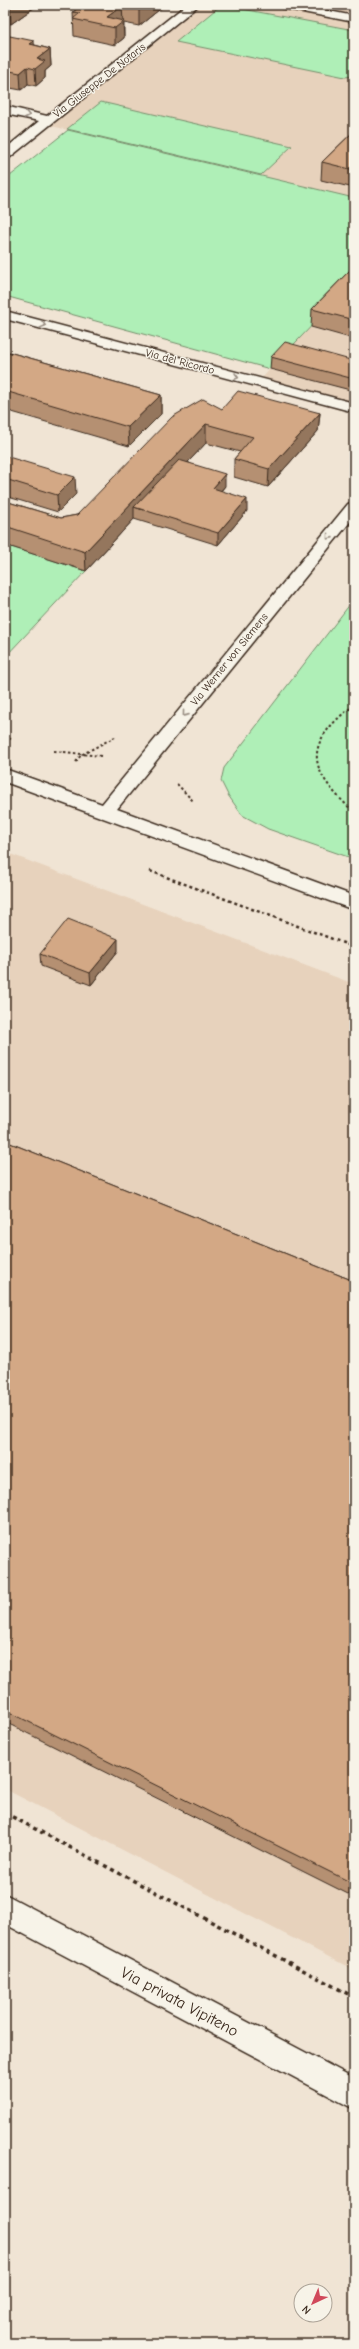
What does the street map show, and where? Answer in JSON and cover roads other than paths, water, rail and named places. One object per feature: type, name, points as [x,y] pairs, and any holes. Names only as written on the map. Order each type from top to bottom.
[{"type":"street","name":"Via Giuseppe De Notaris","points":[[5,155],[193,5]]},
{"type":"street","points":[[282,5],[354,19]]},
{"type":"street","points":[[5,110],[49,120]]},
{"type":"street","name":"Via del Ricordo","points":[[5,315],[354,408]]},
{"type":"street","name":"Via Werner von Siemens","points":[[105,812],[354,507]]},
{"type":"street","points":[[5,775],[354,903]]},
{"type":"street","name":"Via privata Vipiteno","points":[[5,1908],[354,2094]]}]
